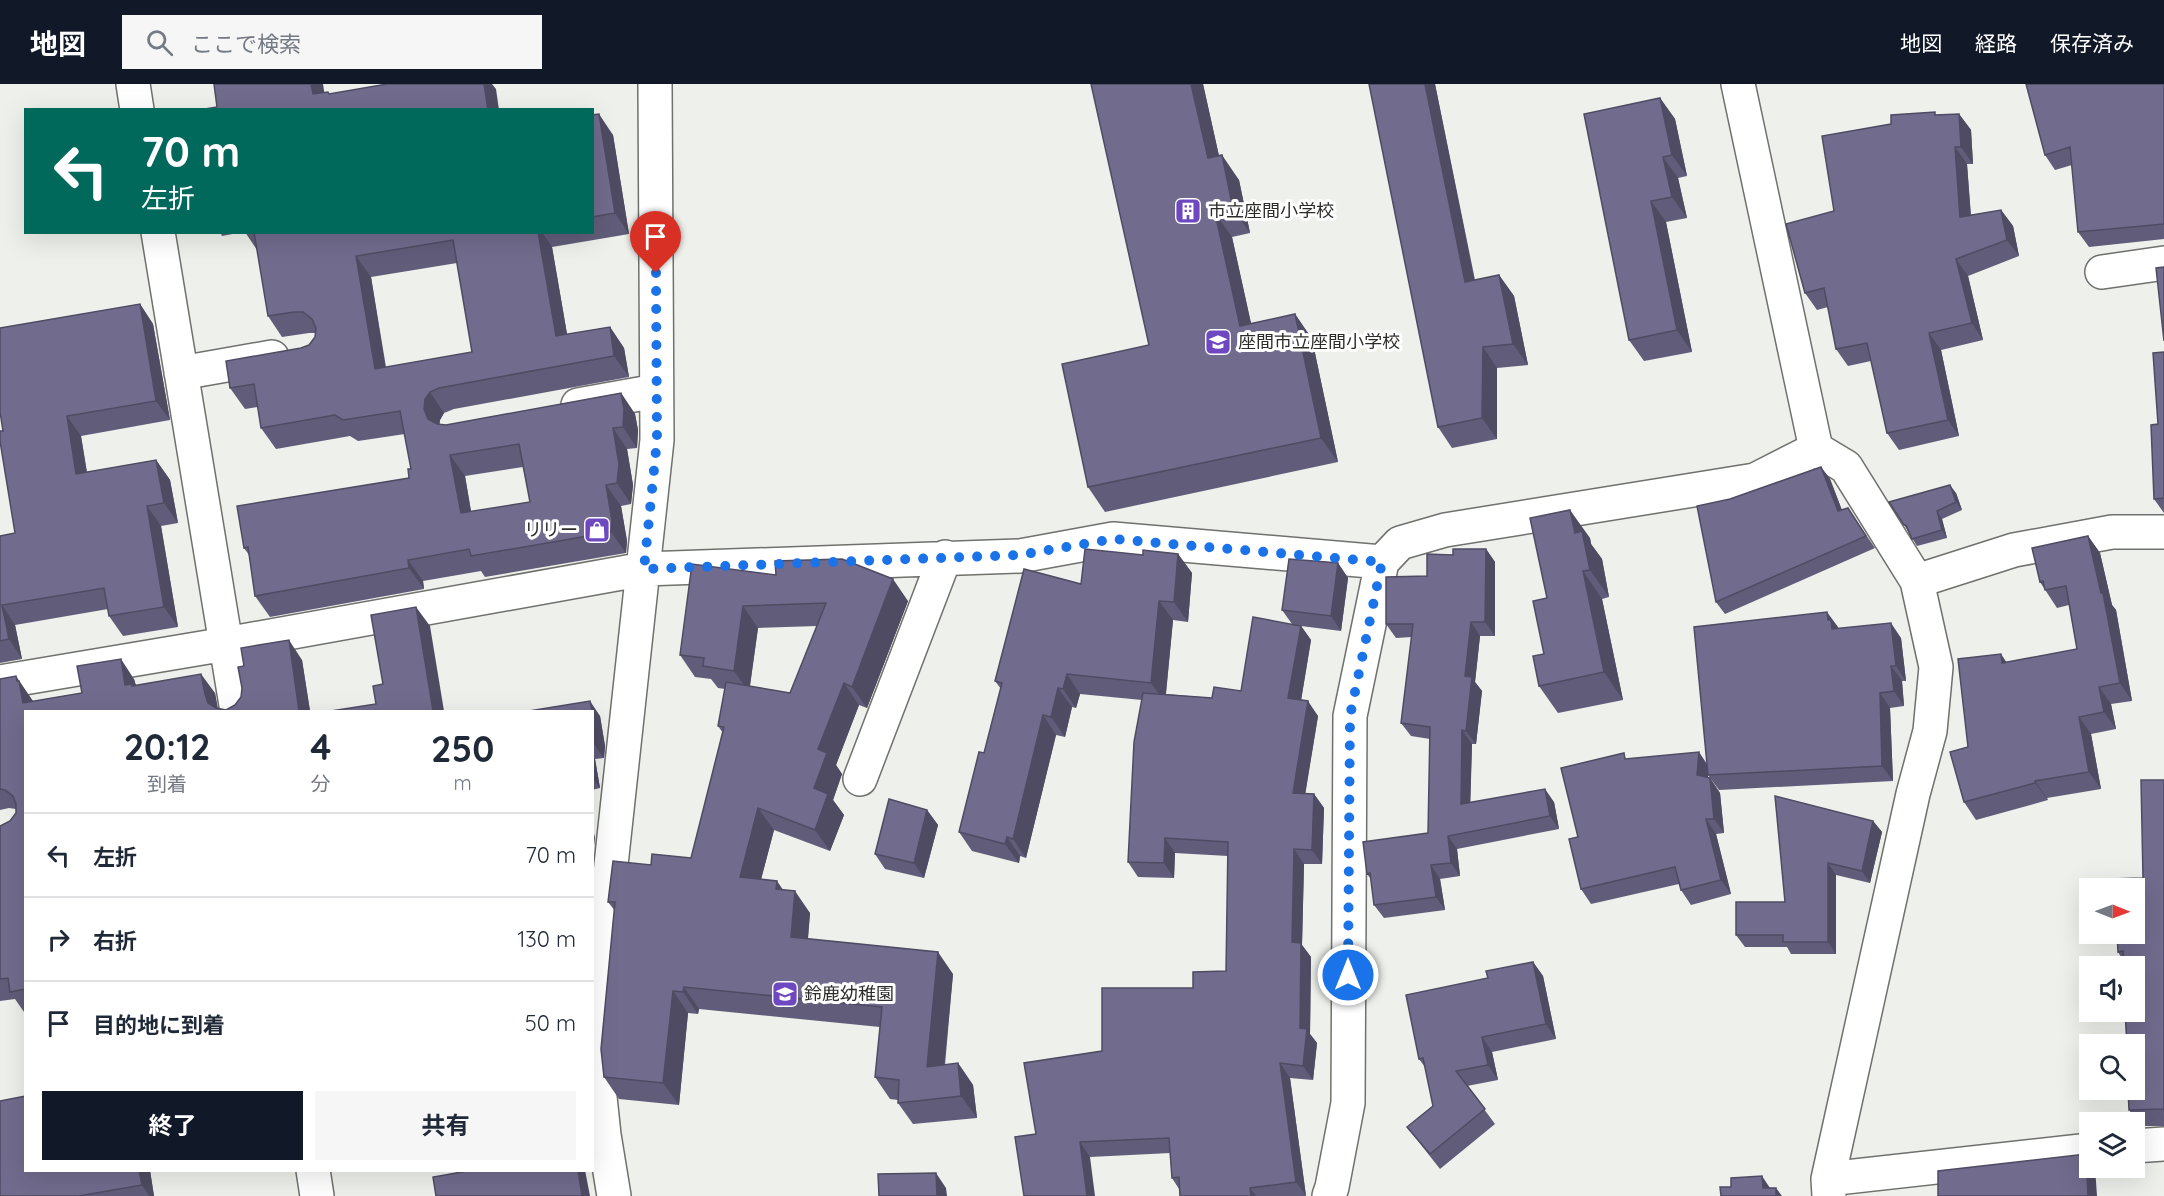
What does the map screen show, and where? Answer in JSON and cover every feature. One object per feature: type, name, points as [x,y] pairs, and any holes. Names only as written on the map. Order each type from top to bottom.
[{"type":"street","points":[[133,84],[137,108]]},
{"type":"street","points":[[594,1022],[657,440],[655,84]]},
{"type":"street","points":[[1738,84],[1816,449],[1846,467],[1917,581],[1936,667],[1930,731],[1912,794],[1828,1187],[2079,1152]]},
{"type":"street","points":[[158,234],[237,710]]},
{"type":"street","points":[[2102,272],[2164,263]]},
{"type":"street","points":[[181,373],[301,352]]},
{"type":"street","points":[[551,410],[656,391]]},
{"type":"street","points":[[1329,1196],[1348,1103],[1350,716],[1382,562],[1400,543],[1445,530],[1755,480],[1816,449]]},
{"type":"street","points":[[1917,581],[2014,550],[2112,532],[2164,532]]},
{"type":"street","points":[[0,681],[226,644],[644,569],[1020,555],[1113,539],[1382,562]]},
{"type":"street","points":[[860,779],[945,557]]},
{"type":"street","points":[[594,1040],[604,1135],[614,1196]]},
{"type":"street","points":[[2145,1145],[2164,1144]]},
{"type":"street","points":[[313,1172],[317,1196]]},
{"type":"building","points":[[214,84],[311,84],[313,94],[328,92],[329,94],[387,84],[484,84],[488,108],[211,108],[217,107]]},
{"type":"building","points":[[1091,84],[1191,84],[1208,158],[1222,155],[1233,209],[1215,213],[1240,326],[1295,314],[1321,438],[1088,487],[1062,364],[1149,345]]},
{"type":"building","points":[[1369,84],[1425,84],[1465,282],[1499,275],[1513,344],[1483,347],[1482,418],[1438,427]]},
{"type":"building","points":[[2026,84],[2164,84],[2164,224],[2078,232],[2070,147],[2045,155]]},
{"type":"building","points":[[1660,98],[1672,155],[1663,157],[1672,197],[1651,201],[1677,330],[1629,340],[1584,114]]},
{"type":"building","points":[[1935,112],[1935,115],[1959,114],[1961,147],[1955,147],[1960,217],[2001,210],[2007,240],[1956,259],[1972,323],[1929,333],[1948,420],[1887,433],[1867,343],[1836,349],[1824,288],[1805,293],[1786,224],[1834,211],[1822,136],[1891,124],[1891,115]]},
{"type":"building","points":[[599,114],[615,213],[594,217],[594,115]]},
{"type":"building","points":[[254,234],[538,234],[556,336],[610,327],[614,356],[439,388],[430,392],[425,399],[424,409],[428,419],[437,424],[446,425],[621,393],[624,409],[623,427],[613,428],[619,464],[617,483],[606,485],[612,521],[611,532],[471,556],[469,549],[408,560],[409,568],[255,596],[248,547],[244,548],[237,506],[409,478],[408,469],[411,469],[400,411],[343,420],[335,415],[261,428],[254,384],[230,388],[226,361],[309,345],[315,337],[316,328],[312,319],[303,312],[268,316]],"holes":[[[453,240],[472,352],[375,369],[356,256]],[[519,444],[530,502],[461,513],[450,455]]]},
{"type":"building","points":[[2164,267],[2164,341],[2156,268]]},
{"type":"building","points":[[140,304],[156,401],[67,416],[76,474],[156,460],[164,503],[147,506],[164,607],[109,616],[104,588],[2,605],[9,639],[0,641],[0,536],[15,533],[0,441],[0,431],[3,431],[0,412],[0,328]]},
{"type":"building","points":[[2164,352],[2164,498],[2154,499],[2151,425],[2158,424],[2153,353]]},
{"type":"building","points":[[1821,467],[1838,511],[1848,508],[1866,536],[1716,602],[1697,506],[1730,499]]},
{"type":"building","points":[[1950,485],[1956,502],[1937,511],[1942,530],[1912,539],[1906,525],[1889,502]]},
{"type":"building","points":[[1570,510],[1575,533],[1582,531],[1590,570],[1583,571],[1604,672],[1539,686],[1533,656],[1544,654],[1533,601],[1547,598],[1530,518]]},
{"type":"building","points":[[2088,536],[2101,593],[2103,593],[2120,683],[2099,687],[2104,712],[2079,717],[2089,772],[2035,781],[2035,783],[1964,802],[1950,752],[1968,747],[1958,659],[2001,654],[2002,663],[2077,649],[2066,586],[2045,590],[2043,581],[2040,582],[2032,548]]},
{"type":"building","points":[[1085,549],[1143,555],[1143,550],[1178,554],[1174,602],[1159,601],[1151,683],[1067,674],[1063,689],[1058,688],[1051,717],[1043,715],[1013,839],[1007,837],[1005,844],[959,832],[979,752],[984,753],[1002,683],[995,681],[1024,569],[1081,584]]},
{"type":"building","points":[[1453,549],[1486,549],[1485,622],[1471,622],[1465,676],[1472,677],[1466,731],[1462,730],[1461,804],[1545,789],[1550,816],[1448,836],[1451,863],[1431,865],[1436,897],[1374,905],[1363,842],[1428,833],[1430,727],[1401,723],[1413,624],[1386,624],[1386,577],[1427,576],[1427,554],[1453,555]]},
{"type":"building","points":[[842,559],[893,579],[852,687],[844,683],[818,749],[827,753],[814,788],[828,794],[815,830],[758,808],[740,877],[777,881],[776,889],[795,891],[791,937],[938,952],[927,1067],[958,1063],[961,1096],[898,1103],[899,1080],[875,1077],[882,1007],[684,987],[683,992],[673,991],[663,1083],[604,1077],[601,1049],[615,902],[608,902],[613,861],[651,865],[652,854],[691,858],[724,727],[718,726],[726,682],[790,693],[826,603],[743,606],[734,671],[703,666],[704,658],[680,655],[692,564],[776,575],[775,561]]},
{"type":"building","points":[[1289,559],[1338,563],[1331,616],[1282,610]]},
{"type":"building","points":[[416,607],[433,710],[337,710],[376,704],[373,686],[383,684],[371,615]]},
{"type":"building","points":[[1827,612],[1832,629],[1891,623],[1896,666],[1891,666],[1894,691],[1880,693],[1882,766],[1708,775],[1694,627]]},
{"type":"building","points":[[1253,617],[1301,626],[1288,698],[1308,701],[1293,793],[1314,794],[1312,850],[1294,849],[1292,942],[1301,943],[1300,1028],[1307,1029],[1303,1066],[1280,1063],[1296,1182],[1250,1188],[1251,1196],[1180,1196],[1179,1177],[1172,1178],[1169,1138],[1080,1142],[1087,1196],[1024,1196],[1015,1137],[1036,1134],[1024,1063],[1102,1051],[1102,988],[1193,988],[1193,972],[1226,971],[1228,842],[1165,838],[1164,863],[1128,862],[1134,742],[1143,693],[1212,698],[1214,687],[1241,691]]},
{"type":"building","points":[[289,640],[299,710],[226,710],[235,705],[241,697],[242,688],[238,667],[244,666],[241,648]]},
{"type":"building","points":[[121,659],[125,685],[132,684],[132,686],[201,674],[208,703],[226,710],[24,710],[24,989],[10,992],[8,978],[0,979],[0,826],[10,821],[16,813],[16,804],[13,796],[0,789],[0,679],[16,676],[23,703],[82,693],[77,666]]},
{"type":"building","points":[[590,701],[592,710],[535,710]]},
{"type":"building","points":[[1699,752],[1697,775],[1710,778],[1714,819],[1706,819],[1721,880],[1681,890],[1675,867],[1581,889],[1569,839],[1578,837],[1561,768],[1624,753],[1625,759]]},
{"type":"building","points":[[2141,780],[2164,780],[2164,1109],[2129,1110],[2129,1100],[2145,1100],[2145,1034],[2126,1034],[2126,1022],[2145,1022],[2145,956],[2123,956],[2123,951],[2118,952],[2118,944],[2145,944],[2145,878],[2143,878]]},
{"type":"building","points":[[1775,796],[1873,821],[1862,871],[1828,863],[1828,942],[1783,942],[1783,935],[1736,935],[1736,902],[1785,902]]},
{"type":"building","points":[[889,799],[927,810],[914,863],[875,854]]},
{"type":"building","points":[[1533,962],[1546,1024],[1482,1037],[1488,1065],[1456,1071],[1485,1109],[1430,1154],[1407,1127],[1433,1106],[1423,1058],[1419,1059],[1406,995],[1488,978],[1486,971]]},
{"type":"building","points":[[24,1096],[24,1172],[139,1172],[142,1185],[79,1196],[0,1196],[0,1101]]},
{"type":"building","points":[[2079,1155],[2079,1178],[2087,1178],[2088,1196],[1938,1196],[1938,1171]]},
{"type":"building","points":[[462,1172],[578,1172],[582,1196],[436,1196],[433,1177]]},
{"type":"building","points":[[936,1173],[937,1196],[879,1196],[878,1174]]},
{"type":"building","points":[[1762,1176],[1763,1188],[1776,1188],[1776,1196],[1721,1196],[1720,1187],[1731,1187],[1731,1178]]},
{"type":"place","name":"市立座間小学校","points":[[1188,211]]},
{"type":"place","name":"座間市立座間小学校","points":[[1218,342]]},
{"type":"place","name":"リリー","points":[[597,530]]},
{"type":"place","name":"鈴鹿幼稚園","points":[[785,994]]},
{"type":"route","points":[[656,273],[657,440],[644,569],[1020,555],[1113,539],[1382,562],[1350,716],[1348,975]]}]
